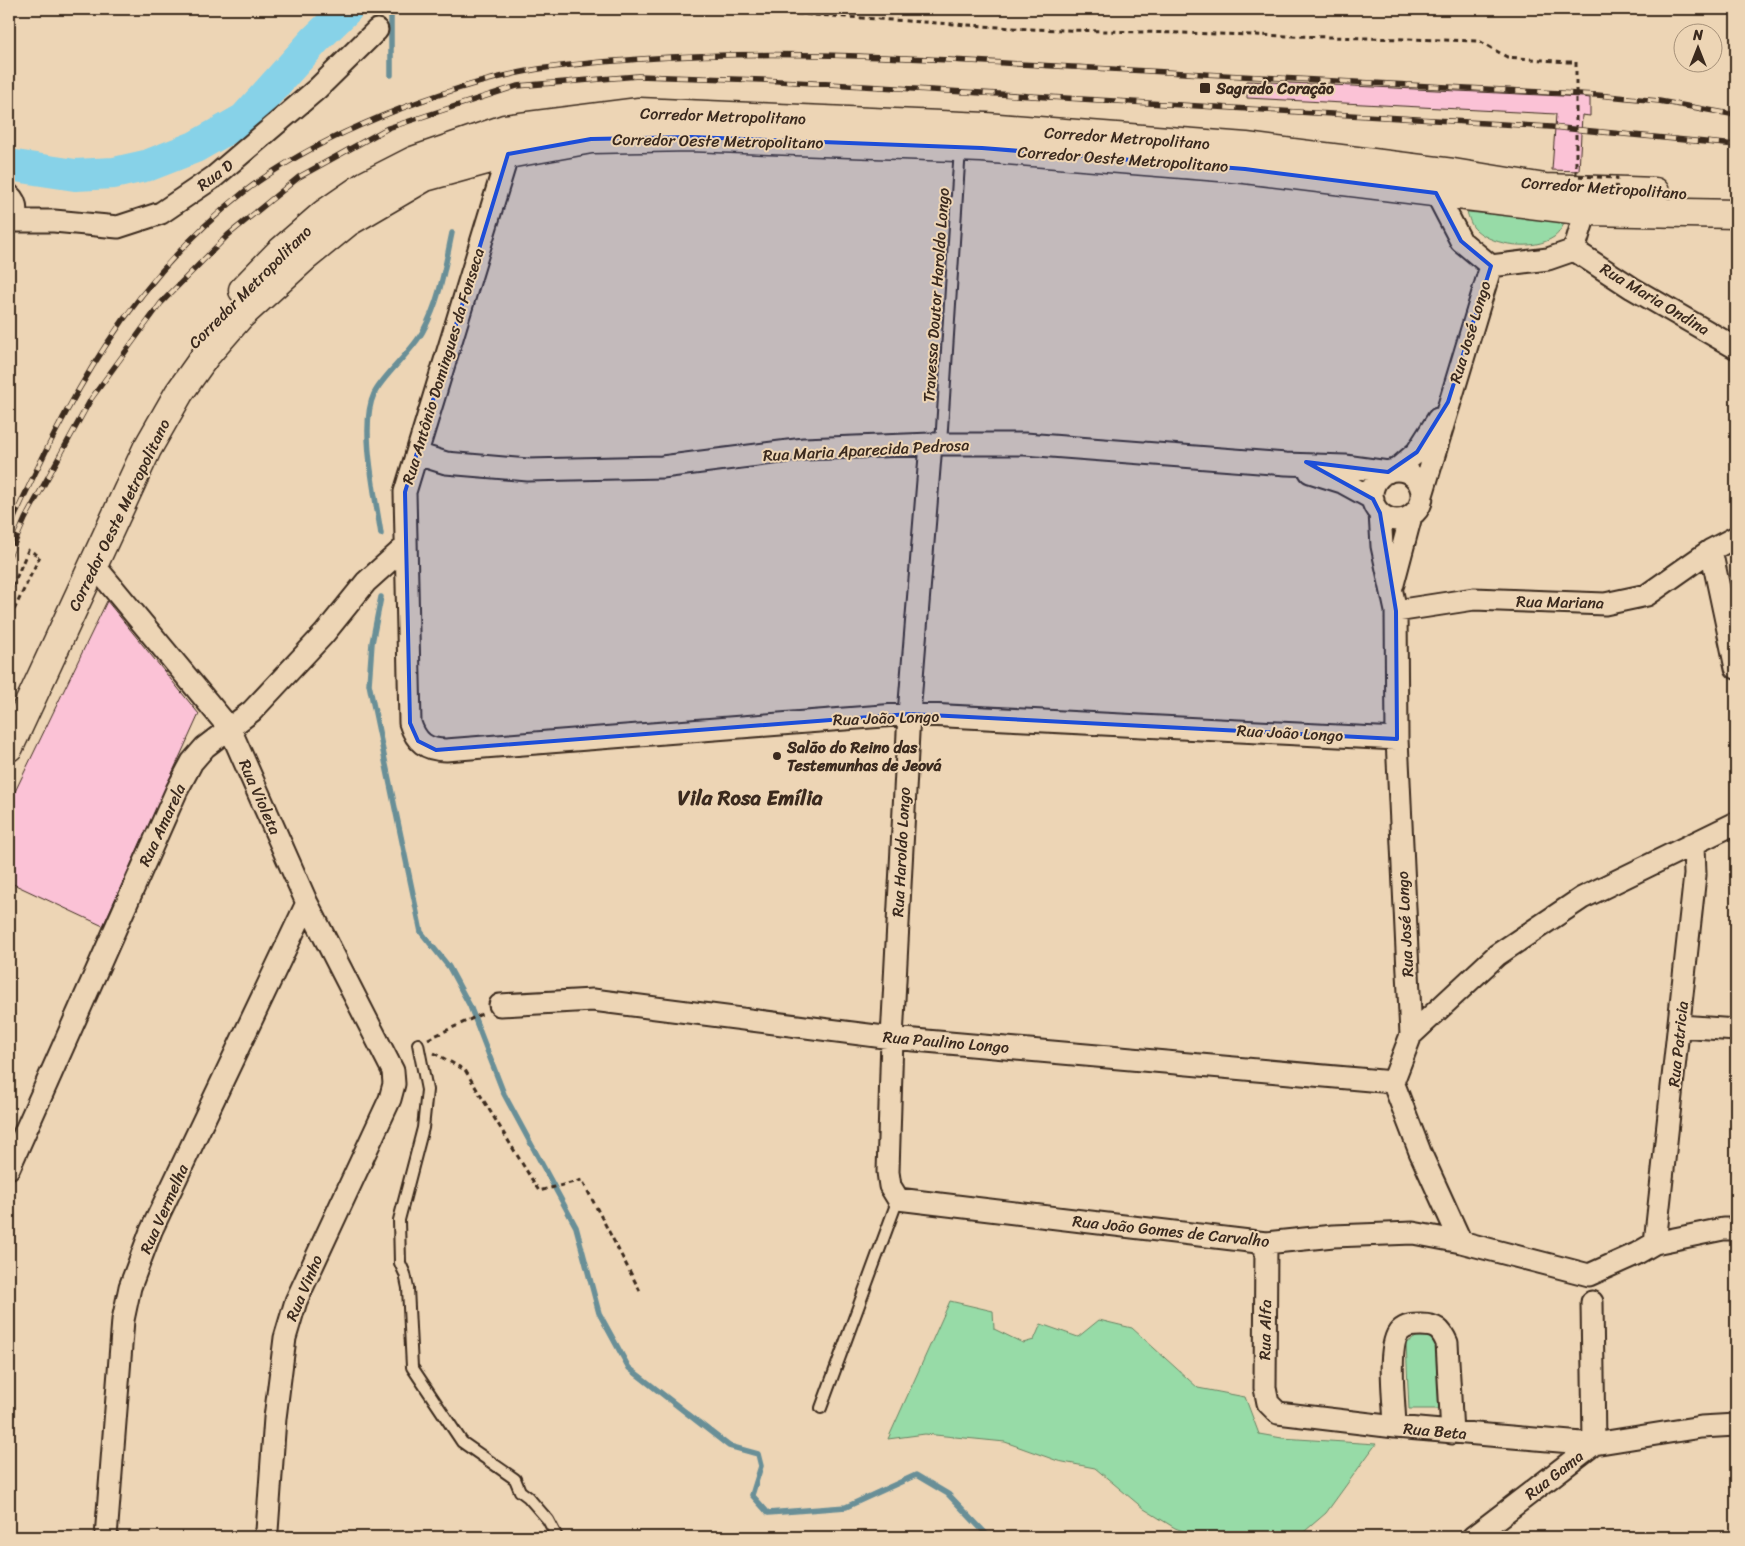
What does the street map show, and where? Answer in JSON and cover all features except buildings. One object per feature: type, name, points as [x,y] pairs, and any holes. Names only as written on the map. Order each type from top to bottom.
[{"type":"main road","name":"Corredor Metropolitano","points":[[9,711],[128,450],[167,378],[186,351],[279,253],[324,214],[366,186],[413,161],[506,129],[639,112],[986,127],[1246,147],[1478,177],[1598,197],[1736,196]]},
{"type":"main road","points":[[508,154],[520,139],[624,118],[639,112]]},
{"type":"main road","name":"Corredor Oeste Metropolitano","points":[[9,747],[147,449],[179,393],[206,355],[239,317],[305,256],[348,222],[425,178],[508,154],[591,139],[671,138],[960,147],[1245,169],[1436,193],[1598,197],[1736,214]]},
{"type":"main road","points":[[1436,193],[1445,183],[1478,177]]},
{"type":"street","name":"Rua D","points":[[10,222],[54,221],[118,227],[161,213],[222,171],[317,89],[377,30]]},
{"type":"street","name":"Rua Antônio Domingues da Fonseca","points":[[413,733],[410,723],[405,492],[508,154]]},
{"type":"street","name":"Rua José Longo","points":[[1392,589],[1411,516],[1421,504],[1448,402],[1490,266],[1461,241],[1436,193]]},
{"type":"street","points":[[9,195],[14,200],[16,206],[10,222]]},
{"type":"street","points":[[1490,266],[1548,259],[1574,250],[1598,197]]},
{"type":"street","name":"Rua Maria Ondina","points":[[1574,250],[1632,288],[1736,348]]},
{"type":"street","name":"Rua José Longo","points":[[1394,1082],[1411,1035],[1397,738],[1396,611],[1382,546],[1376,506],[1376,483],[1417,452],[1448,402]]},
{"type":"street","name":"Rua Maria Aparecida Pedrosa","points":[[417,454],[446,463],[528,470],[662,467],[804,450],[936,444],[1025,444],[1286,464],[1345,466],[1392,471]]},
{"type":"street","name":"Rua Haroldo Longo","points":[[898,1199],[890,1186],[888,1172],[892,1038],[908,714],[936,444]]},
{"type":"street","name":"Rua Maria Aparecida Pedrosa","points":[[1286,464],[1342,482],[1376,506]]},
{"type":"street","points":[[1392,471],[1404,471],[1417,480],[1422,496]]},
{"type":"street","points":[[1376,506],[1395,520],[1411,516]]},
{"type":"street","name":"Rua Mariana","points":[[1396,611],[1474,599],[1605,604],[1647,595],[1711,550],[1736,537]]},
{"type":"street","name":"Rua Amarela","points":[[9,1168],[177,790],[192,762],[206,747],[252,711],[324,634],[366,582],[406,546]]},
{"type":"street","points":[[1711,550],[1736,668]]},
{"type":"street","name":"Rua Violeta","points":[[94,565],[230,729],[307,903],[386,1055]]},
{"type":"street","name":"Rua João Longo","points":[[413,733],[418,741],[428,748],[446,750],[908,714],[1397,738]]},
{"type":"street","points":[[1411,1035],[1497,955],[1582,898],[1736,823]]},
{"type":"street","name":"Rua Patricia","points":[[1655,1243],[1695,874],[1694,844]]},
{"type":"street","name":"Rua Vermelha","points":[[106,1537],[119,1356],[130,1287],[151,1232],[307,903]]},
{"type":"street","name":"Rua Paulino Longo","points":[[500,1005],[593,1000],[892,1038],[1394,1082]]},
{"type":"street","points":[[1680,1026],[1736,1030]]},
{"type":"street","name":"Rua Vinho","points":[[264,1537],[267,1530],[275,1418],[285,1338],[296,1301],[390,1099],[394,1084],[393,1071],[386,1055]]},
{"type":"street","points":[[1394,1082],[1420,1152],[1462,1242]]},
{"type":"street","name":"Rua João Gomes de Carvalho","points":[[898,1199],[1266,1243],[1332,1236],[1413,1233],[1462,1242],[1589,1275],[1636,1254],[1655,1243]]},
{"type":"street","points":[[1655,1243],[1723,1229],[1736,1229]]},
{"type":"street","name":"Rua Alfa","points":[[1266,1243],[1265,1388],[1268,1403],[1278,1413]]},
{"type":"street","name":"Rua Gama","points":[[1473,1537],[1594,1444],[1592,1302]]},
{"type":"street","points":[[1395,1427],[1392,1347],[1399,1332],[1409,1326],[1432,1325],[1441,1330],[1447,1343],[1452,1433]]},
{"type":"street","name":"Rua Beta","points":[[1278,1413],[1452,1433],[1594,1444],[1701,1427],[1736,1425]]},
{"type":"lane","name":"Travessa Doutor Haroldo Longo","points":[[936,444],[960,147]]},
{"type":"lane","points":[[418,1044],[427,1090],[423,1128],[399,1220],[400,1263],[408,1288],[412,1367],[462,1442],[515,1479],[520,1491],[528,1497],[548,1520],[557,1537]]},
{"type":"lane","points":[[821,1408],[898,1199]]},
{"type":"path","points":[[639,12],[679,9]]},
{"type":"path","points":[[724,9],[1029,29],[1479,41],[1507,57],[1576,62],[1576,176],[1617,178],[1598,197]]},
{"type":"path","points":[[9,595],[28,550],[40,556],[14,610],[9,608]]},
{"type":"path","points":[[454,1028],[500,1005]]},
{"type":"path","points":[[418,1044],[465,1070],[539,1191],[582,1180],[640,1291]]},
{"type":"highlighted area","points":[[691,137],[982,148],[1245,169],[1436,193],[1461,241],[1491,266],[1448,402],[1417,452],[1388,472],[1306,462],[1373,499],[1380,513],[1396,611],[1397,739],[909,714],[436,750],[418,741],[410,723],[405,492],[508,154],[591,139]]},
{"type":"green space","points":[[1467,212],[1566,221],[1556,236],[1546,241],[1536,244],[1514,245],[1493,240],[1476,230],[1470,222]]},
{"type":"green space","points":[[950,1301],[993,1311],[994,1329],[1023,1343],[1034,1340],[1041,1324],[1078,1337],[1099,1320],[1132,1328],[1198,1388],[1245,1397],[1259,1434],[1282,1438],[1376,1444],[1326,1513],[1298,1537],[1199,1537],[1175,1528],[1144,1509],[1095,1468],[1058,1461],[1005,1442],[925,1434],[888,1439]]},
{"type":"green space","points":[[1418,1336],[1430,1338],[1436,1344],[1439,1409],[1409,1409],[1406,1343]]},
{"type":"waterway","points":[[9,165],[75,175],[114,173],[149,165],[195,147],[244,119],[315,40],[347,9]]},
{"type":"waterway","points":[[391,9],[391,75]]},
{"type":"waterway","points":[[381,534],[368,443],[370,408],[378,387],[412,347],[429,320],[441,283],[452,233]]},
{"type":"waterway","points":[[381,597],[372,643],[369,684],[421,932],[449,967],[470,1006],[504,1094],[576,1227],[599,1313],[629,1368],[729,1446],[758,1454],[761,1466],[752,1495],[768,1513],[846,1507],[916,1475],[948,1494],[989,1537]]},
{"type":"railway","points":[[9,529],[54,434],[106,346],[135,304],[167,265],[203,227],[257,182],[330,139],[424,100],[489,80],[533,70],[641,59],[754,55],[866,56],[1597,95],[1659,101],[1736,115]]},
{"type":"railway","points":[[9,556],[25,519],[91,399],[161,303],[228,235],[299,177],[388,128],[517,86],[638,76],[762,80],[1551,127],[1736,145]]},
{"type":"place","name":"Sagrado Coração","points":[[1205,88]]},
{"type":"place","name":"Salão do Reino das Testemunhas de Jeová","points":[[777,756]]},
{"type":"district","name":"Vila Rosa Emília","points":[[750,798]]}]
